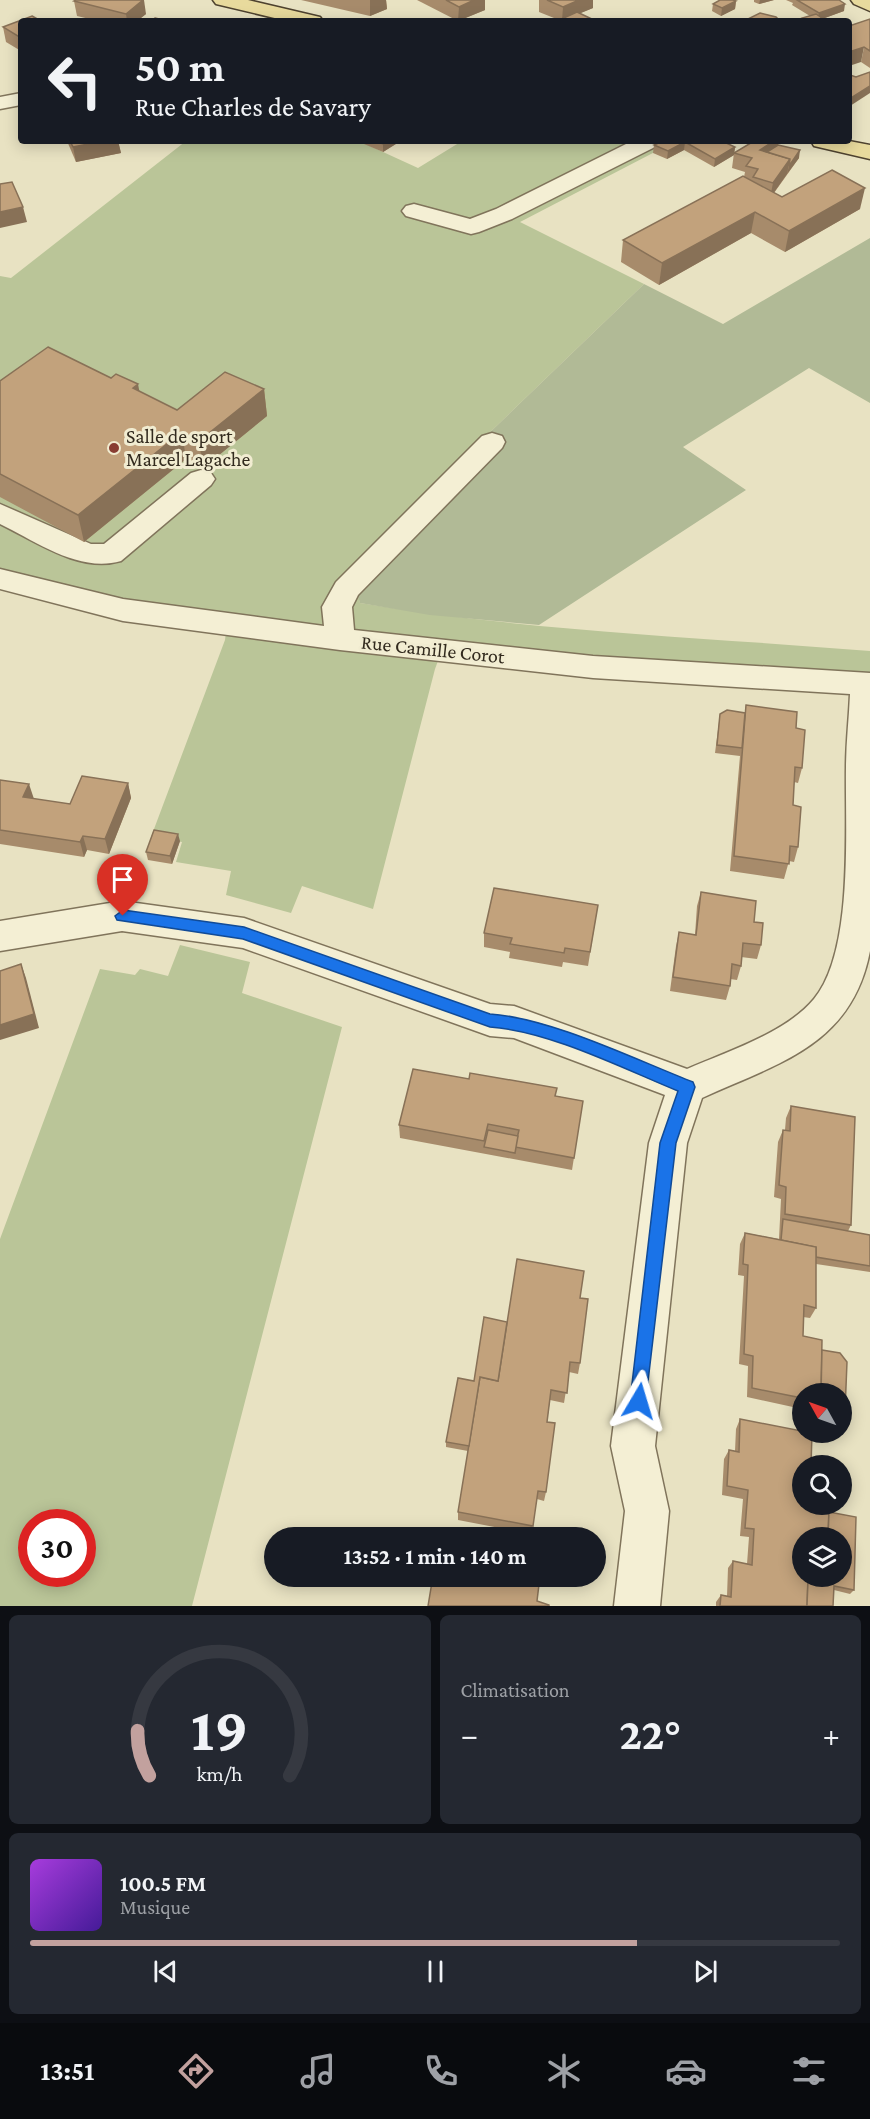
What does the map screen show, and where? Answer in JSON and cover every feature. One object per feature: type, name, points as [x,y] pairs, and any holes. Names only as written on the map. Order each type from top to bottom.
[{"type":"main road","points":[[223,0],[300,18]]},
{"type":"main road","points":[[861,0],[870,5]]},
{"type":"main road","points":[[835,144],[870,152]]},
{"type":"street","points":[[0,103],[18,100]]},
{"type":"street","points":[[414,210],[471,227],[504,214],[643,144]]},
{"type":"street","points":[[340,639],[337,607],[346,590],[492,442]]},
{"type":"street","points":[[0,513],[87,554],[111,554],[201,479]]},
{"type":"street","name":"Rue Camille Corot","points":[[0,579],[123,610],[340,639],[593,667],[868,684]]},
{"type":"street","points":[[637,1606],[647,1511],[633,1446],[668,1143],[687,1087],[795,1036],[827,1011],[844,985],[854,958],[861,917],[862,756],[868,684]]},
{"type":"street","points":[[0,936],[123,916],[244,933],[490,1020],[514,1022],[590,1048],[687,1087]]},
{"type":"green space","points":[[182,144],[366,144],[418,168],[457,144],[670,144],[520,222],[644,284],[485,437],[358,593],[360,603],[423,613],[550,627],[870,651],[870,684],[442,650],[435,669],[373,909],[302,886],[291,913],[226,895],[231,871],[176,862],[182,842],[151,837],[225,640],[227,625],[0,579],[0,276],[11,278]]},
{"type":"green space","points":[[870,238],[870,403],[809,368],[683,447],[746,490],[539,625],[430,615],[360,603],[357,593],[485,437],[644,284],[723,324]]},
{"type":"green space","points":[[180,945],[250,962],[242,993],[342,1027],[192,1606],[0,1606],[0,1239],[100,969],[135,975],[140,969],[168,976]]},
{"type":"building","points":[[143,0],[126,14],[74,1]]},
{"type":"building","points":[[446,0],[474,0],[459,7]]},
{"type":"building","points":[[547,0],[579,0],[563,7]]},
{"type":"building","points":[[720,0],[736,1],[722,8],[713,4]]},
{"type":"building","points":[[797,0],[839,0],[845,4],[819,13]]},
{"type":"building","points":[[577,12],[590,18],[564,18]]},
{"type":"building","points":[[760,13],[777,18],[750,18]]},
{"type":"building","points":[[816,14],[822,18],[802,18]]},
{"type":"building","points":[[870,19],[870,51],[864,47],[852,51],[852,25]]},
{"type":"building","points":[[18,21],[18,36],[3,27]]},
{"type":"building","points":[[870,72],[870,86],[852,97],[852,76],[856,77]]},
{"type":"building","points":[[72,144],[88,144],[73,147]]},
{"type":"building","points":[[656,144],[681,144],[668,151],[654,145]]},
{"type":"building","points":[[689,144],[728,144],[735,147],[715,159]]},
{"type":"building","points":[[749,144],[769,144],[760,150],[790,159],[773,183],[753,177],[758,169],[746,166],[752,158],[734,153]]},
{"type":"building","points":[[778,145],[800,150],[789,166],[790,159],[767,152]]},
{"type":"building","points":[[832,170],[865,188],[789,231],[755,212],[662,263],[623,240],[743,176],[782,197]]},
{"type":"building","points":[[12,182],[23,207],[0,212],[0,184]]},
{"type":"building","name":"Salle de sport Marcel Lagache","points":[[48,347],[111,378],[116,374],[138,384],[133,388],[177,410],[225,372],[264,389],[199,441],[182,432],[78,515],[0,474],[0,381]]},
{"type":"building","points":[[746,705],[797,712],[796,728],[805,730],[802,768],[795,767],[793,805],[801,807],[798,847],[790,846],[789,864],[734,856]]},
{"type":"building","points":[[727,710],[745,713],[742,748],[717,745],[720,714]]},
{"type":"building","points":[[82,776],[128,783],[105,839],[83,836],[80,842],[0,830],[0,780],[29,784],[23,797],[70,804]]},
{"type":"building","points":[[154,830],[178,834],[170,856],[146,852]]},
{"type":"building","points":[[494,888],[598,905],[590,952],[565,948],[564,953],[510,944],[512,938],[484,933]]},
{"type":"building","points":[[701,892],[756,901],[754,922],[763,923],[761,945],[743,943],[741,966],[732,964],[730,986],[673,977],[679,932],[696,935]]},
{"type":"building","points":[[21,964],[34,1014],[0,1025],[0,971]]},
{"type":"building","points":[[413,1069],[469,1079],[470,1073],[557,1088],[555,1096],[583,1101],[574,1158],[515,1147],[519,1130],[488,1124],[484,1141],[399,1125]]},
{"type":"building","points":[[791,1106],[855,1117],[851,1225],[785,1214],[786,1187],[779,1185],[783,1130],[790,1131]]},
{"type":"building","points":[[488,1130],[518,1136],[515,1153],[484,1147]]},
{"type":"building","points":[[783,1219],[870,1235],[870,1266],[816,1257],[816,1247],[781,1240]]},
{"type":"building","points":[[745,1233],[816,1247],[816,1308],[804,1305],[803,1336],[822,1340],[821,1383],[792,1383],[792,1396],[752,1388],[753,1356],[744,1354],[748,1265],[743,1264]]},
{"type":"building","points":[[517,1259],[584,1271],[580,1298],[588,1299],[580,1363],[570,1362],[567,1393],[551,1390],[547,1422],[555,1423],[546,1492],[538,1491],[533,1526],[458,1512],[480,1377],[498,1381]]},
{"type":"building","points":[[484,1317],[507,1322],[498,1381],[480,1377],[469,1446],[446,1442],[458,1378],[474,1381]]},
{"type":"building","points":[[822,1350],[840,1353],[847,1362],[846,1383],[821,1383]]},
{"type":"building","points":[[740,1419],[792,1429],[792,1443],[812,1443],[811,1455],[792,1455],[792,1515],[829,1515],[828,1527],[792,1527],[792,1587],[808,1587],[807,1606],[720,1606],[721,1595],[731,1597],[733,1561],[752,1565],[754,1529],[745,1528],[748,1490],[727,1486],[729,1450],[739,1452]]},
{"type":"building","points":[[829,1515],[856,1517],[854,1590],[839,1587],[852,1587],[852,1527],[828,1527]]},
{"type":"building","points":[[431,1587],[539,1587],[537,1601],[549,1605],[549,1606],[428,1606]]},
{"type":"building","points":[[808,1587],[834,1587],[833,1606],[807,1606]]},
{"type":"place","name":"Salle de sport Marcel Lagache","points":[[114,448]]},
{"type":"route","points":[[123,916],[244,933],[490,1020],[514,1022],[590,1048],[687,1087],[668,1143],[639,1401]]}]
